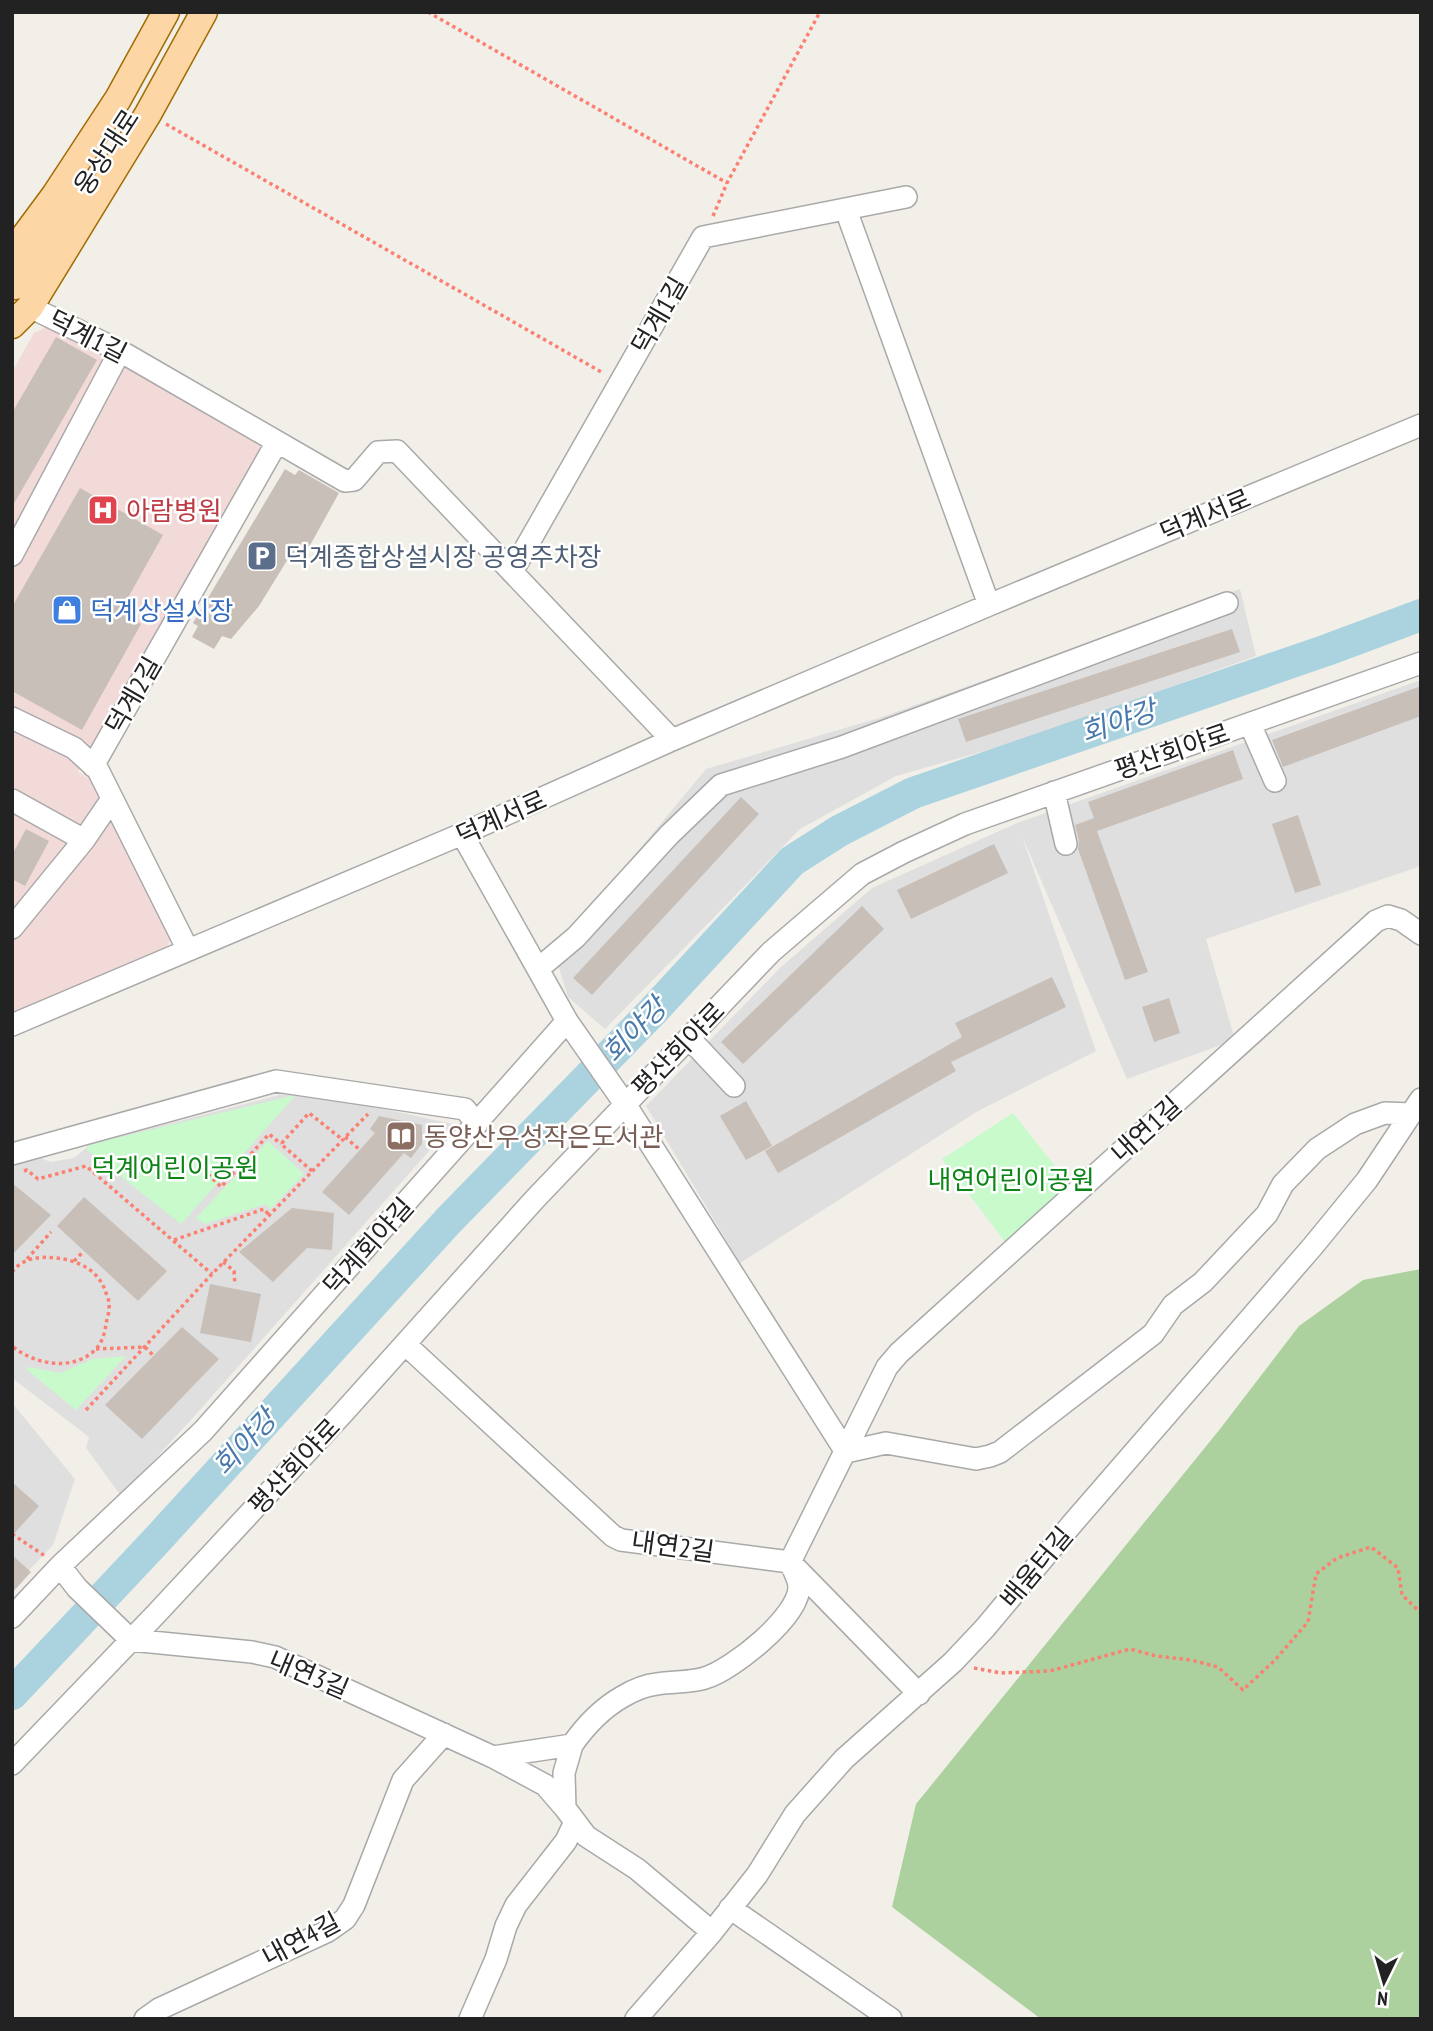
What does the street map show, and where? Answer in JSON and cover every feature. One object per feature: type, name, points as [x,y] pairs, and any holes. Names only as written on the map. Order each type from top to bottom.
[{"type":"main road","points":[[12,230],[66,153],[106,88],[146,12]]},
{"type":"main road","name":"웅상대로","points":[[12,253],[55,195],[118,99],[166,12]]},
{"type":"main road","name":"웅상대로","points":[[21,304],[71,207],[134,108],[189,12]]},
{"type":"main road","points":[[12,337],[21,304],[148,114],[204,12]]},
{"type":"street","points":[[703,237],[906,197]]},
{"type":"street","points":[[846,210],[989,605]]},
{"type":"street","name":"덕계1길","points":[[512,572],[703,237]]},
{"type":"street","name":"덕계1길","points":[[21,304],[120,351],[345,481],[354,480],[378,452],[397,451],[672,740]]},
{"type":"street","points":[[14,546],[120,351]]},
{"type":"street","name":"덕계서로","points":[[12,1025],[462,834],[672,740],[989,605],[1421,425]]},
{"type":"street","name":"덕계2길","points":[[93,766],[277,442]]},
{"type":"street","points":[[538,969],[576,937],[669,835],[721,785],[842,747],[1227,603]]},
{"type":"street","name":"평산회야로","points":[[12,1764],[124,1634],[324,1433],[535,1199],[625,1104],[771,952],[862,874],[965,824],[1421,663]]},
{"type":"street","name":"덕계2길","points":[[12,718],[75,748],[98,770],[188,950]]},
{"type":"street","points":[[1250,724],[1275,781]]},
{"type":"street","points":[[1054,792],[1066,844]]},
{"type":"street","points":[[12,928],[84,840],[112,799]]},
{"type":"street","points":[[12,800],[84,840]]},
{"type":"street","points":[[462,834],[573,1030],[625,1104],[846,1452],[886,1443],[976,1458],[1000,1452],[1153,1334],[1173,1305],[1203,1282],[1267,1214],[1283,1184],[1317,1149],[1355,1124],[1385,1113],[1416,1107]]},
{"type":"street","name":"내연1길","points":[[790,1562],[887,1367],[898,1353],[1376,921],[1388,916],[1401,920],[1421,934]]},
{"type":"street","name":"덕계회야길","points":[[12,1617],[60,1566],[203,1431],[477,1124],[573,1030]]},
{"type":"street","points":[[689,1038],[734,1086]]},
{"type":"street","points":[[16,1163],[275,1081],[465,1110],[477,1124]]},
{"type":"street","name":"배움터길","points":[[636,2019],[712,1932],[757,1875],[795,1814],[844,1759],[919,1694],[985,1629],[1348,1204],[1416,1107]]},
{"type":"street","name":"내연2길","points":[[405,1344],[613,1536],[621,1540],[790,1562]]},
{"type":"street","points":[[790,1562],[919,1694]]},
{"type":"street","points":[[470,2019],[516,1905],[566,1842],[570,1815],[564,1773],[572,1745],[586,1726],[605,1708],[624,1696],[655,1684],[708,1678],[750,1650],[782,1622],[794,1603],[799,1587],[790,1562]]},
{"type":"street","points":[[60,1566],[77,1588],[124,1634]]},
{"type":"street","name":"내연3길","points":[[124,1634],[275,1657],[493,1757],[545,1785],[586,1836],[637,1868],[712,1932]]},
{"type":"street","name":"내연4길","points":[[145,2019],[159,2009],[328,1931],[345,1919],[354,1905],[403,1780],[444,1734]]},
{"type":"street","points":[[493,1757],[572,1745]]},
{"type":"street","points":[[730,1908],[891,2019]]},
{"type":"path","points":[[428,12],[727,183]]},
{"type":"path","points":[[703,237],[727,183],[820,12]]},
{"type":"path","points":[[148,114],[621,383]]},
{"type":"path","points":[[86,1410],[223,1262],[375,1107]]},
{"type":"path","points":[[281,1144],[309,1113],[360,1150]]},
{"type":"path","points":[[203,1169],[221,1187],[269,1134],[312,1171]]},
{"type":"path","points":[[16,1163],[38,1178],[86,1166],[212,1274]]},
{"type":"path","points":[[173,1240],[264,1209],[269,1216]]},
{"type":"path","points":[[23,1263],[51,1232]]},
{"type":"path","points":[[74,1261],[84,1251]]},
{"type":"path","points":[[12,1272],[33,1257],[74,1261],[91,1270],[103,1283],[110,1305],[104,1333],[96,1349],[75,1363],[52,1364],[35,1360],[12,1346]]},
{"type":"path","points":[[223,1262],[234,1271],[235,1285]]},
{"type":"path","points":[[96,1349],[145,1347],[154,1356]]},
{"type":"path","points":[[12,1534],[60,1566]]},
{"type":"path","points":[[953,1662],[1001,1673],[1050,1671],[1130,1649],[1218,1667],[1243,1690],[1275,1660],[1308,1622],[1316,1574],[1337,1558],[1371,1547],[1398,1568],[1402,1595],[1421,1614]]},
{"type":"shaded area","points":[[49,326],[263,443],[264,452],[78,772],[93,781],[172,936],[167,947],[12,1013],[12,372],[34,333]]},
{"type":"shaded area","points":[[1240,589],[1256,656],[1023,740],[896,776],[800,829],[605,1029],[568,997],[554,952],[706,769],[879,718]]},
{"type":"shaded area","points":[[1421,680],[1421,866],[1206,939],[1235,1040],[1127,1079],[1022,836],[1096,1051],[978,1111],[740,1263],[646,1106],[781,967],[872,888],[1017,823]]},
{"type":"shaded area","points":[[283,1094],[351,1102],[453,1124],[121,1496],[86,1448],[89,1437],[12,1378],[12,1164],[41,1158],[50,1162],[74,1158],[91,1144]]},
{"type":"shaded area","points":[[12,1403],[75,1479],[53,1545],[12,1588]]},
{"type":"green space","name":"덕계어린이공원","points":[[296,1095],[181,1224],[86,1149],[91,1144]]},
{"type":"green space","name":"내연어린이공원","points":[[1013,1113],[1069,1184],[1006,1243],[942,1159]]},
{"type":"green space","points":[[268,1141],[304,1174],[270,1209],[265,1204],[205,1224],[196,1218]]},
{"type":"green space","points":[[1421,1269],[1421,2019],[1041,2019],[892,1907],[916,1804],[1220,1429],[1299,1326],[1363,1280]]},
{"type":"green space","points":[[126,1356],[76,1410],[26,1369],[29,1367],[60,1373],[93,1359]]},
{"type":"building","points":[[56,337],[97,360],[12,507],[12,413]]},
{"type":"building","name":"덕계종합상설시장 공영주차장","points":[[285,469],[295,475],[299,470],[339,493],[303,558],[291,554],[259,606],[231,639],[222,636],[214,649],[192,637],[198,626],[193,623]]},
{"type":"building","name":"덕계상설시장","points":[[80,488],[163,535],[120,612],[141,624],[82,730],[12,691],[12,607]]},
{"type":"building","points":[[1232,629],[1240,652],[966,742],[958,719]]},
{"type":"building","points":[[1421,686],[1421,716],[1283,767],[1272,740]]},
{"type":"building","points":[[1233,750],[1243,779],[1097,831],[1148,972],[1125,980],[1078,849],[1075,825],[1094,818],[1088,802]]},
{"type":"building","points":[[741,797],[759,814],[592,995],[573,978]]},
{"type":"building","points":[[1298,815],[1321,885],[1295,893],[1272,824]]},
{"type":"building","points":[[26,829],[49,841],[25,886],[12,879],[12,855]]},
{"type":"building","points":[[994,844],[1008,873],[911,919],[897,890]]},
{"type":"building","points":[[862,906],[884,929],[743,1064],[721,1042]]},
{"type":"building","points":[[1052,977],[1066,1007],[951,1062],[956,1071],[778,1173],[765,1151],[962,1037],[955,1023]]},
{"type":"building","points":[[1169,998],[1180,1033],[1154,1042],[1142,1007]]},
{"type":"building","points":[[746,1101],[772,1146],[746,1160],[720,1116]]},
{"type":"building","points":[[379,1116],[422,1125],[422,1144],[411,1158],[404,1153],[349,1215],[322,1192],[375,1133],[370,1129]]},
{"type":"building","points":[[12,1183],[51,1215],[12,1255]]},
{"type":"building","points":[[84,1197],[167,1271],[138,1301],[57,1226]]},
{"type":"building","points":[[292,1208],[334,1213],[332,1250],[307,1248],[273,1282],[239,1252]]},
{"type":"building","points":[[210,1284],[261,1294],[251,1342],[200,1333]]},
{"type":"building","points":[[182,1327],[219,1359],[142,1439],[105,1405]]},
{"type":"building","points":[[12,1482],[39,1506],[12,1536]]},
{"type":"building","points":[[12,1555],[31,1572],[12,1593]]},
{"type":"waterway","name":"회야강","points":[[12,1694],[156,1541],[449,1220],[653,1011],[792,861],[839,831],[913,793],[1421,615]]},
{"type":"place","name":"아람병원","points":[[103,510]]},
{"type":"place","name":"덕계종합상설시장 공영주차장","points":[[262,556]]},
{"type":"place","name":"덕계상설시장","points":[[67,610]]},
{"type":"place","name":"동양산우성작은도서관","points":[[401,1136]]}]
